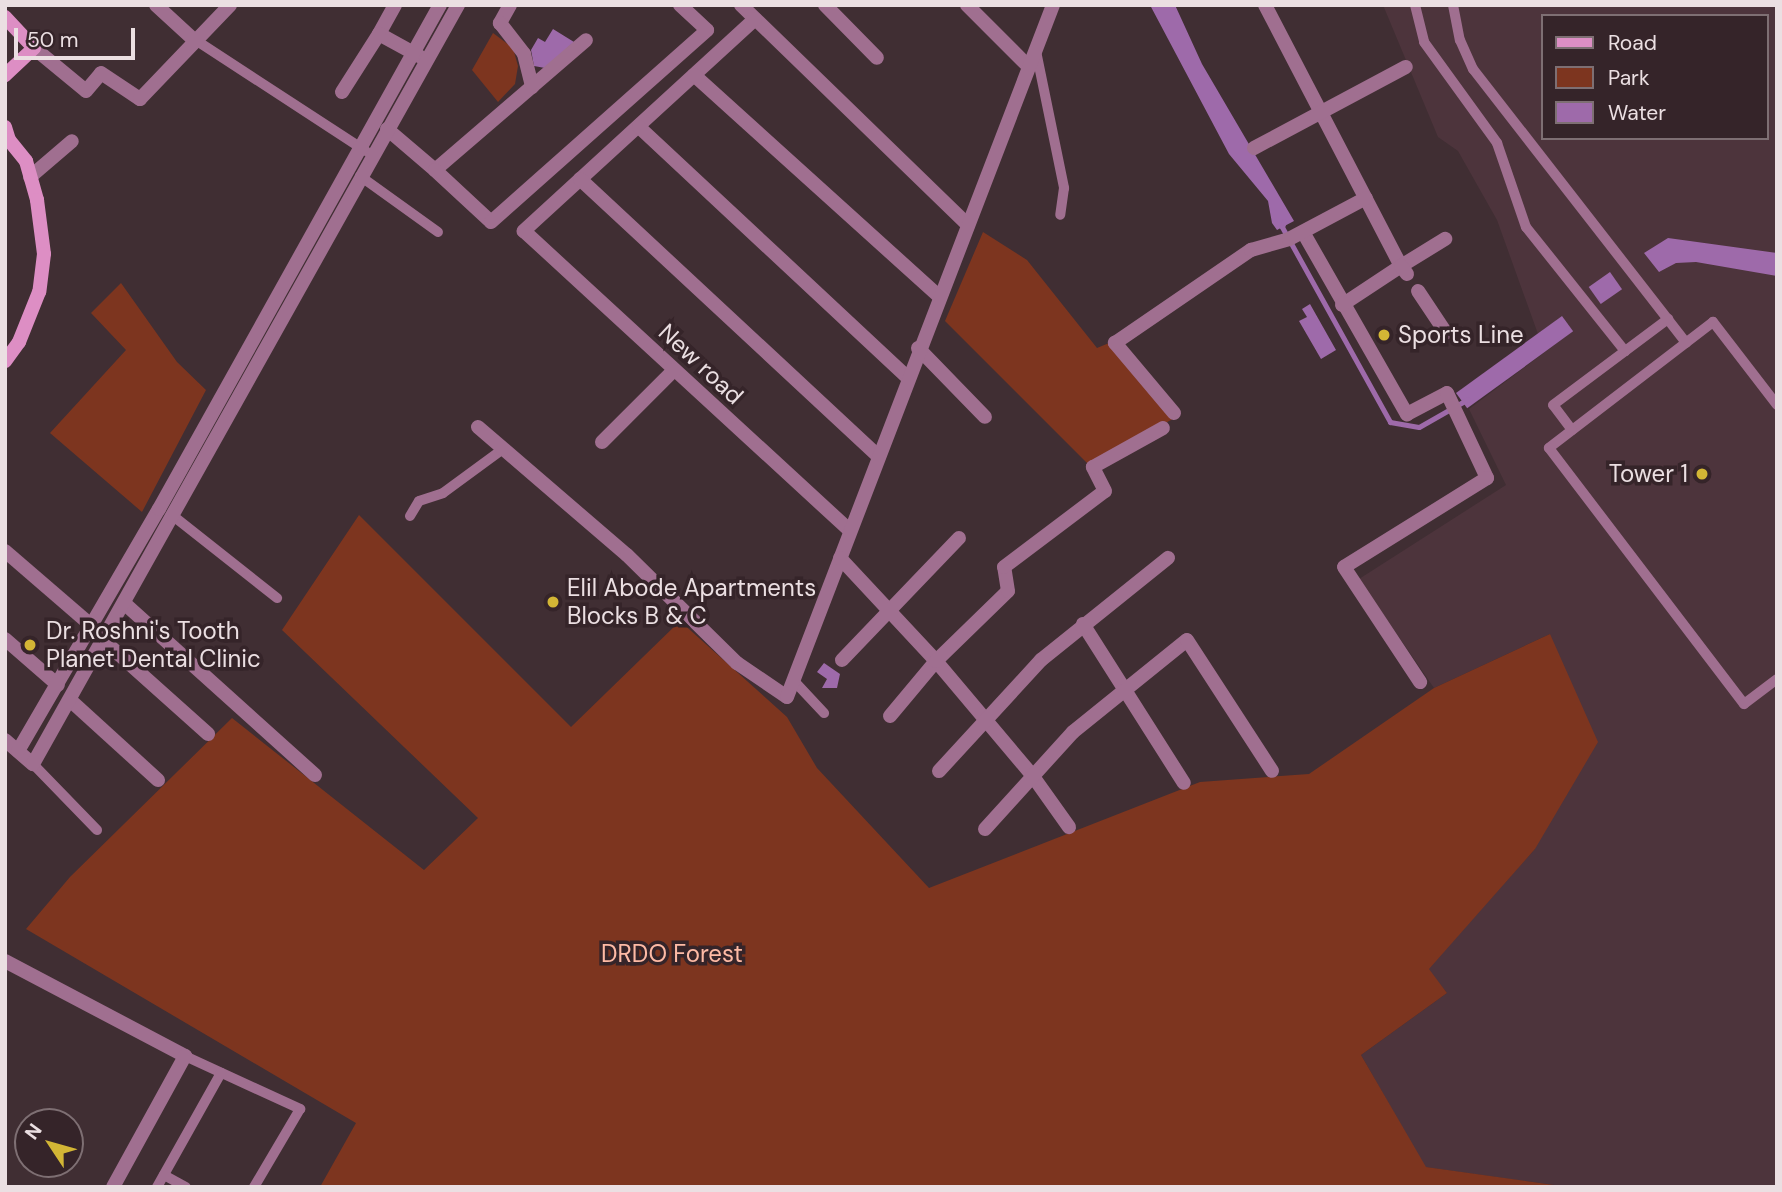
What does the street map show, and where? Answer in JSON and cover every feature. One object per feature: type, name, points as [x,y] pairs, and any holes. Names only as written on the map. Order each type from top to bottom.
[{"type":"street","points":[[156,5],[193,39]]},
{"type":"street","points":[[5,17],[34,48],[86,91],[101,73],[140,99],[193,39],[230,5]]},
{"type":"street","points":[[342,92],[395,5]]},
{"type":"street","points":[[18,751],[92,626],[166,512],[360,176],[366,151],[387,129],[440,5]]},
{"type":"street","points":[[5,740],[33,764],[124,603],[166,512],[366,151],[420,56],[458,5]]},
{"type":"street","points":[[510,5],[499,23],[524,54],[532,87]]},
{"type":"street","points":[[387,129],[491,222],[707,30],[680,5]]},
{"type":"street","points":[[741,5],[968,225]]},
{"type":"street","points":[[825,5],[877,58]]},
{"type":"street","points":[[967,5],[1027,65]]},
{"type":"street","points":[[478,427],[627,555],[737,663],[787,697],[906,377],[968,225],[1034,43],[1052,5]]},
{"type":"street","points":[[1265,5],[1404,270]]},
{"type":"street","points":[[755,19],[580,179],[878,456]]},
{"type":"street","points":[[379,34],[420,56]]},
{"type":"street","points":[[435,170],[586,40]]},
{"type":"street","points":[[5,75],[34,48]]},
{"type":"street","points":[[1254,148],[1406,67]]},
{"type":"street","points":[[694,75],[940,297]]},
{"type":"street","points":[[5,127],[30,177],[44,254],[39,292],[19,342],[5,361]]},
{"type":"street","points":[[639,127],[906,377]]},
{"type":"street","points":[[30,177],[72,141]]},
{"type":"street","name":"New road","points":[[580,179],[524,231],[849,530]]},
{"type":"street","points":[[1174,413],[1115,343],[1251,250],[1289,239],[1366,198]]},
{"type":"street","points":[[1303,232],[1342,305],[1407,414],[1447,393],[1487,478],[1344,567],[1420,682]]},
{"type":"street","points":[[1342,305],[1404,270],[1445,239]]},
{"type":"street","points":[[1418,291],[1446,333]]},
{"type":"street","points":[[918,348],[985,417]]},
{"type":"street","points":[[602,442],[674,370]]},
{"type":"street","points":[[890,716],[936,661],[1008,591],[1003,567],[1105,491],[1093,467],[1163,428]]},
{"type":"street","points":[[842,660],[959,538]]},
{"type":"street","points":[[5,551],[92,626]]},
{"type":"street","points":[[840,558],[936,661],[1032,775],[1069,827]]},
{"type":"street","points":[[939,771],[1041,660],[1168,558]]},
{"type":"street","points":[[124,603],[315,775]]},
{"type":"street","points":[[1083,624],[1184,783]]},
{"type":"street","points":[[5,639],[58,685]]},
{"type":"street","points":[[103,640],[208,733]]},
{"type":"street","points":[[985,829],[1032,775],[1124,689],[1187,640],[1272,771]]},
{"type":"street","points":[[71,700],[159,780]]},
{"type":"street","points":[[5,961],[185,1056],[113,1187]]},
{"type":"lane","points":[[1415,5],[1423,42],[1497,143],[1526,227],[1625,351]]},
{"type":"lane","points":[[1453,5],[1460,40],[1473,69],[1686,343]]},
{"type":"lane","points":[[193,39],[366,151]]},
{"type":"lane","points":[[1034,43],[1064,188],[1060,215]]},
{"type":"lane","points":[[360,176],[438,232]]},
{"type":"lane","points":[[1572,430],[1553,405],[1668,319]]},
{"type":"lane","points":[[1777,405],[1713,322],[1549,448],[1744,704],[1777,679]]},
{"type":"lane","points":[[410,516],[419,501],[443,493],[503,449]]},
{"type":"lane","points":[[166,512],[277,598]]},
{"type":"lane","points":[[794,681],[824,713]]},
{"type":"lane","points":[[33,764],[97,830]]},
{"type":"lane","points":[[185,1056],[300,1109],[254,1187]]},
{"type":"lane","points":[[157,1187],[221,1073]]},
{"type":"lane","points":[[164,1175],[186,1187]]},
{"type":"shaded area","points":[[1383,5],[1777,5],[1777,1187],[1568,1187],[1425,1167],[1361,1055],[1447,993],[1428,969],[1535,849],[1550,634],[1434,688],[1359,579],[1506,485],[1469,409],[1573,331],[1562,316],[1538,334],[1497,220],[1458,151],[1438,137]]},
{"type":"green space","points":[[493,33],[513,48],[518,66],[515,84],[498,102],[472,70]]},
{"type":"green space","points":[[983,232],[1027,260],[1097,348],[1109,343],[1173,419],[1087,463],[945,321]]},
{"type":"green space","points":[[121,283],[177,362],[206,390],[142,512],[50,433],[126,350],[91,313]]},
{"type":"green space","name":"DRDO Forest","points":[[359,515],[571,727],[680,621],[787,717],[817,768],[929,888],[1200,782],[1309,774],[1434,688],[1550,634],[1598,742],[1535,849],[1429,969],[1447,993],[1361,1055],[1426,1167],[1568,1187],[320,1187],[356,1123],[26,929],[70,877],[232,718],[424,870],[478,818],[282,630]]},
{"type":"water","points":[[1150,5],[1175,5],[1202,64],[1294,221],[1277,230],[1272,223],[1268,201],[1229,154]]},
{"type":"water","points":[[553,29],[574,42],[545,68],[534,66],[531,50],[538,38],[545,42]]},
{"type":"water","points":[[1668,238],[1777,253],[1777,276],[1696,262],[1676,263],[1659,272],[1644,253]]},
{"type":"water","points":[[1610,272],[1622,289],[1601,304],[1589,287]]},
{"type":"water","points":[[1310,304],[1336,350],[1321,359],[1299,321],[1307,317],[1302,309]]},
{"type":"water","points":[[1562,316],[1573,331],[1467,408],[1456,393]]},
{"type":"water","points":[[824,663],[840,674],[837,688],[822,688],[827,679],[817,672]]},
{"type":"waterway","points":[[1284,221],[1282,227],[1390,422],[1419,427],[1468,399]]},
{"type":"place","name":"Sports Line","points":[[1384,335]]},
{"type":"place","name":"Tower 1","points":[[1702,474]]},
{"type":"place","name":"Elil Abode Apartments Blocks B & C","points":[[553,602]]},
{"type":"place","name":"Dr. Roshni's Tooth Planet Dental Clinic","points":[[30,645]]}]
